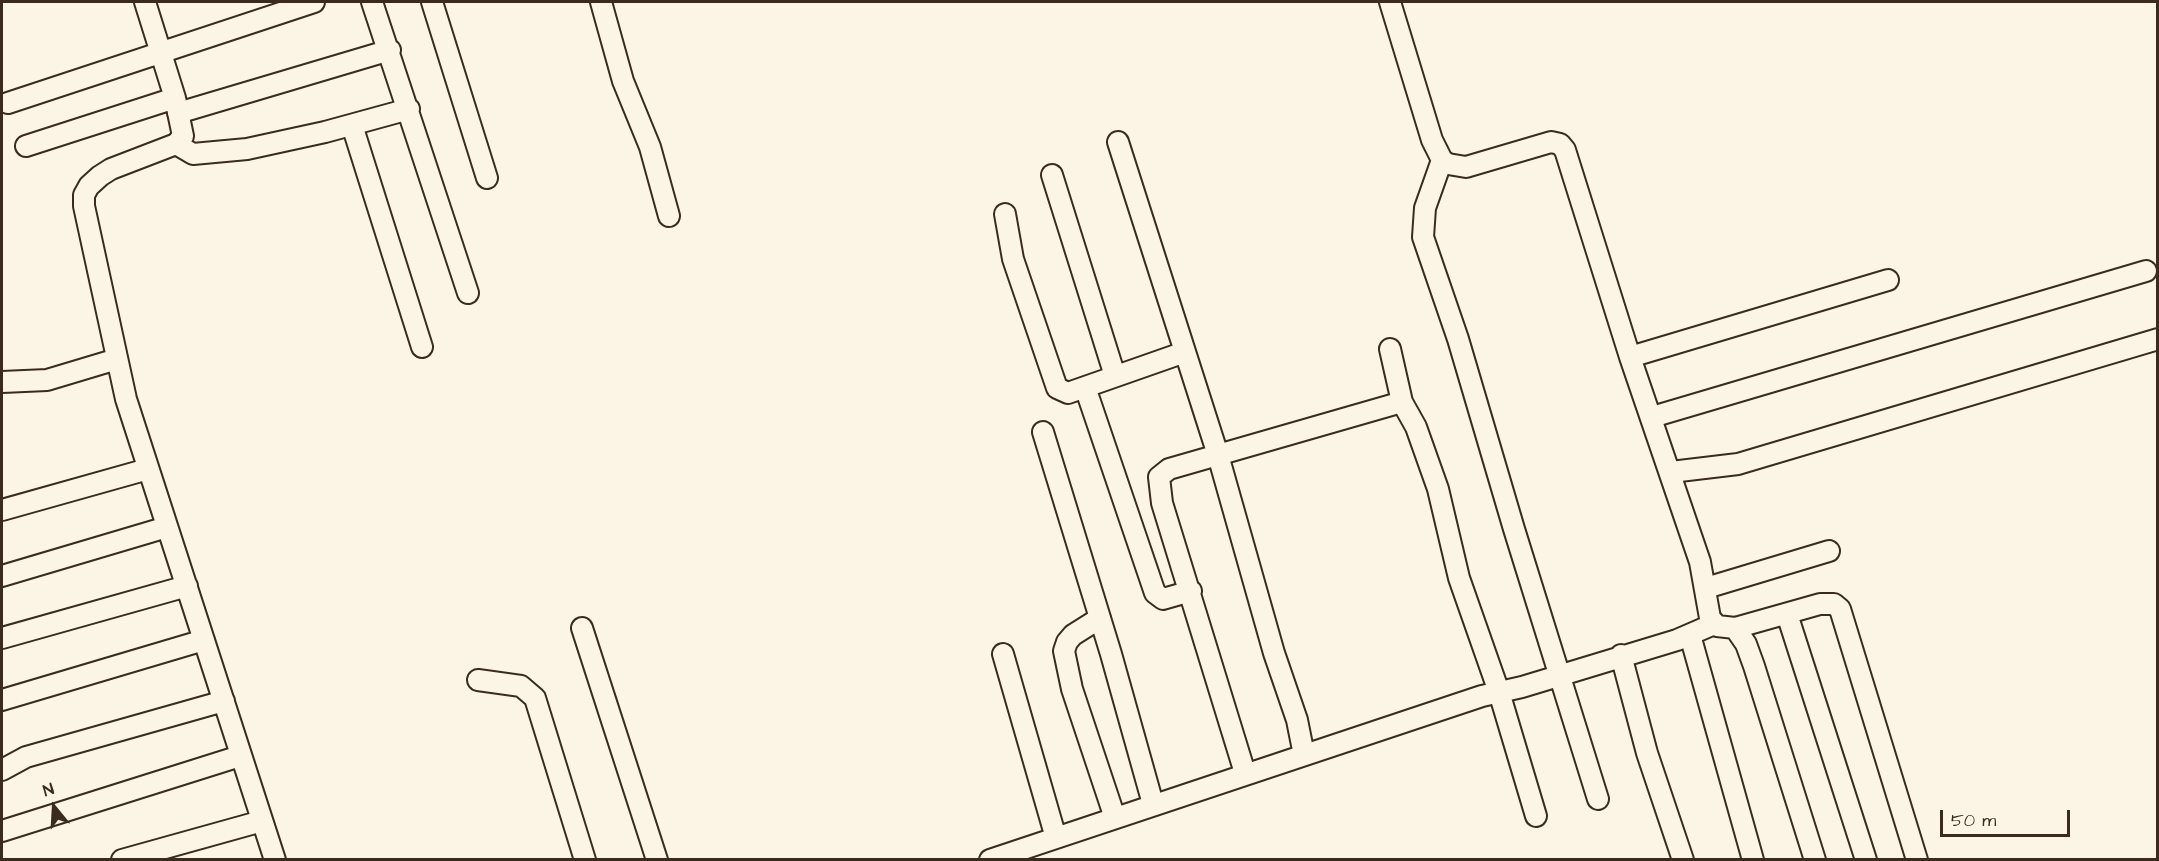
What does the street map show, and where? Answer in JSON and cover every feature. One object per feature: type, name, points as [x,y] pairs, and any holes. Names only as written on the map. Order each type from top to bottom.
[{"type":"street","points":[[145,2],[177,106],[183,136],[176,144],[111,169],[89,186],[84,195],[84,206],[126,399],[275,860]]},
{"type":"street","points":[[8,103],[314,2]]},
{"type":"street","points":[[372,2],[390,50],[468,293]]},
{"type":"street","points":[[432,2],[487,178]]},
{"type":"street","points":[[601,2],[623,81],[650,147],[669,216]]},
{"type":"street","points":[[1390,2],[1432,140],[1442,160],[1448,164],[1466,167],[1551,142],[1560,144],[1569,157],[1630,357],[1671,472],[1706,588],[1710,618],[1714,624]]},
{"type":"street","points":[[26,146],[390,50]]},
{"type":"street","points":[[176,144],[193,154],[247,149],[352,125],[409,109]]},
{"type":"street","points":[[352,125],[422,347]]},
{"type":"street","points":[[1119,142],[1218,455],[1274,653],[1297,720],[1304,755]]},
{"type":"street","points":[[1442,160],[1425,208],[1423,237],[1458,339],[1598,799]]},
{"type":"street","points":[[1052,175],[1115,376]]},
{"type":"street","points":[[1005,214],[1013,259],[1057,388],[1068,393],[1185,352]]},
{"type":"street","points":[[1652,417],[2146,271]]},
{"type":"street","points":[[1630,357],[1888,280]]},
{"type":"street","points":[[1671,472],[1738,464],[2157,339]]},
{"type":"street","points":[[1390,349],[1402,402],[1416,427],[1438,489],[1459,578],[1499,692],[1536,816]]},
{"type":"street","points":[[2,382],[47,380],[117,359]]},
{"type":"street","points":[[1085,387],[1155,593],[1162,598],[1191,591]]},
{"type":"street","points":[[1245,773],[1191,591],[1162,503],[1159,477],[1169,469],[1402,402]]},
{"type":"street","points":[[1043,432],[1101,618],[1153,804]]},
{"type":"street","points":[[2,510],[148,469]]},
{"type":"street","points":[[2,576],[167,527]]},
{"type":"street","points":[[1706,588],[1829,551]]},
{"type":"street","points":[[2,638],[186,586]]},
{"type":"street","points":[[990,860],[1245,773],[1499,692],[1690,635],[1714,624],[1735,628],[1828,603],[1840,609],[1917,860]]},
{"type":"street","points":[[1787,614],[1866,860]]},
{"type":"street","points":[[1101,618],[1073,634],[1064,651],[1072,689],[1115,818]]},
{"type":"street","points":[[582,628],[657,860]]},
{"type":"street","points":[[1735,628],[1746,644],[1754,666],[1815,860]]},
{"type":"street","points":[[1690,635],[1753,860]]},
{"type":"street","points":[[2,700],[204,640]]},
{"type":"street","points":[[1003,654],[1056,838]]},
{"type":"street","points":[[1621,655],[1647,753],[1683,860]]},
{"type":"street","points":[[478,680],[521,686],[535,698],[585,860]]},
{"type":"street","points":[[2,770],[26,757],[224,701]]},
{"type":"street","points":[[2,831],[240,756]]},
{"type":"street","points":[[122,860],[262,821]]}]
